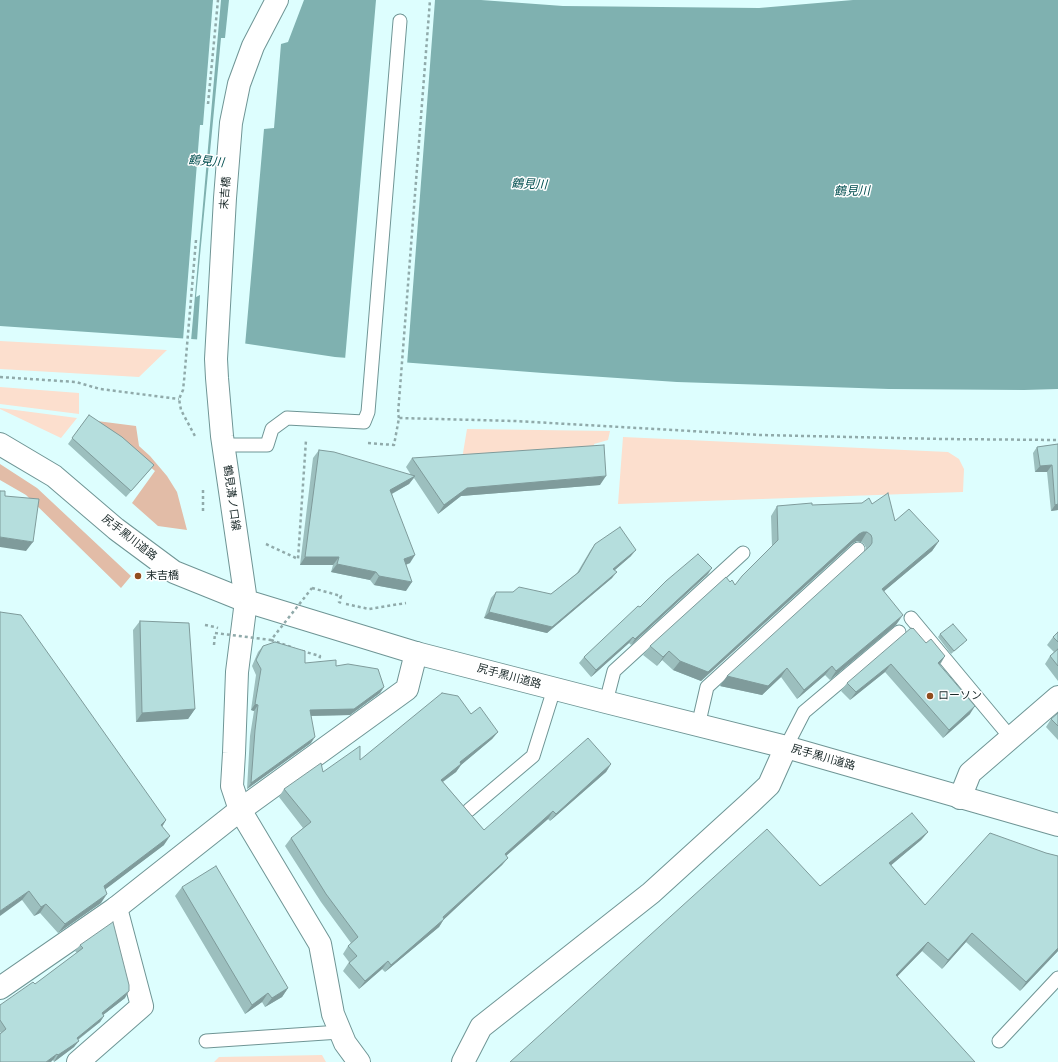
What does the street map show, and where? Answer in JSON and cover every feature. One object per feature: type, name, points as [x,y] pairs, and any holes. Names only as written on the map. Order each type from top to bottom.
[{"type":"street","name":"末吉橋","points":[[218,394],[216,359],[225,198],[231,123],[239,84],[252,46],[277,0]]},
{"type":"street","name":"鶴見溝ノ口線","points":[[218,394],[222,436],[246,601],[237,672],[232,786],[240,810],[320,944],[333,1014],[345,1042],[359,1062]]},
{"type":"street","name":"尻手黒川道路","points":[[0,444],[54,476],[116,529],[174,572],[246,601],[416,653],[698,726],[786,747],[1058,825]]},
{"type":"street","points":[[0,988],[116,908],[240,810],[407,689],[416,653]]},
{"type":"street","points":[[960,798],[970,774],[1058,697]]},
{"type":"street","points":[[463,1062],[481,1027],[650,892],[764,790],[769,785],[786,747]]},
{"type":"street","points":[[78,1062],[142,1006],[116,908]]},
{"type":"lane","points":[[224,445],[267,446],[272,429],[287,418],[364,422],[368,412],[400,21]]},
{"type":"lane","points":[[698,726],[707,687],[858,549]]},
{"type":"lane","points":[[606,702],[614,671],[743,553]]},
{"type":"lane","points":[[911,618],[1011,738]]},
{"type":"lane","points":[[786,747],[804,712],[899,632]]},
{"type":"lane","points":[[469,810],[532,756],[554,689]]},
{"type":"lane","points":[[999,1041],[1058,978]]},
{"type":"lane","points":[[206,1041],[340,1032]]},
{"type":"path","points":[[207,110],[218,0]]},
{"type":"path","points":[[364,442],[394,445],[399,418],[398,414],[430,0]]},
{"type":"path","points":[[196,239],[184,381],[183,390],[179,399],[181,410],[198,444]]},
{"type":"path","points":[[0,378],[76,382],[100,389],[179,399]]},
{"type":"path","points":[[399,418],[515,422],[761,435],[1058,440]]},
{"type":"path","points":[[266,544],[298,559],[306,437]]},
{"type":"path","points":[[203,489],[203,511]]},
{"type":"path","points":[[271,640],[312,588],[340,596],[339,602],[369,609],[406,603]]},
{"type":"path","points":[[215,634],[271,640],[320,656],[319,661]]},
{"type":"shaded area","points":[[0,341],[167,350],[139,377],[0,369]]},
{"type":"shaded area","points":[[0,387],[79,393],[79,414],[0,404]]},
{"type":"shaded area","points":[[0,408],[77,418],[61,438]]},
{"type":"shaded area","points":[[97,421],[136,426],[139,446],[150,456],[167,476],[177,492],[187,530],[158,526],[132,503],[155,471]]},
{"type":"shaded area","points":[[467,429],[610,431],[608,440],[594,444],[595,450],[462,459]]},
{"type":"shaded area","points":[[623,437],[948,452],[959,459],[964,469],[963,492],[618,504]]},
{"type":"shaded area","points":[[0,464],[37,488],[131,576],[121,588],[26,495],[0,480]]},
{"type":"shaded area","points":[[322,1055],[326,1062],[214,1062],[219,1057]]},
{"type":"water","name":"鶴見川","points":[[0,0],[481,0],[563,6],[759,8],[853,0],[1058,0],[1058,389],[889,389],[677,382],[335,357],[235,342],[0,326]]},
{"type":"pier","points":[[213,0],[221,0],[191,341],[183,340],[200,125],[203,125]]},
{"type":"pier","points":[[229,0],[304,0],[288,42],[281,44],[274,128],[264,129],[245,346],[197,341],[200,295],[196,297],[221,38],[225,38]]},
{"type":"pier","points":[[376,0],[435,0],[407,365],[345,360]]},
{"type":"building","points":[[89,415],[122,437],[154,465],[131,491],[72,438]]},
{"type":"building","points":[[1058,444],[1058,504],[1055,505],[1052,465],[1040,466],[1037,447]]},
{"type":"building","points":[[604,445],[606,476],[467,488],[444,505],[412,458]]},
{"type":"building","points":[[319,450],[334,452],[415,476],[390,490],[415,555],[404,559],[412,582],[379,576],[376,572],[337,564],[339,557],[305,557]]},
{"type":"building","points":[[0,491],[5,491],[5,496],[39,499],[33,542],[0,537]]},
{"type":"building","points":[[888,493],[895,521],[909,509],[939,541],[882,589],[903,615],[836,671],[832,666],[804,690],[787,668],[768,686],[727,676],[870,546],[872,543],[872,538],[867,532],[859,534],[708,672],[680,661],[669,651],[663,657],[650,646],[726,577],[730,582],[732,580],[735,585],[778,540],[777,506],[812,503],[812,505],[862,503],[869,498],[872,504]]},
{"type":"building","points":[[620,527],[636,550],[613,569],[617,572],[552,627],[489,612],[496,592],[513,592],[519,587],[551,594],[579,572],[595,544]]},
{"type":"building","points":[[698,554],[712,568],[635,639],[633,637],[596,670],[584,657],[638,606],[640,607],[666,581]]},
{"type":"building","points":[[0,612],[21,615],[166,820],[161,825],[170,836],[104,886],[107,894],[65,924],[46,904],[41,907],[29,891],[0,911]]},
{"type":"building","points":[[140,621],[189,623],[195,709],[142,713]]},
{"type":"building","points":[[953,624],[967,640],[954,651],[940,634]]},
{"type":"building","points":[[911,628],[913,628],[926,643],[931,639],[945,656],[938,663],[975,706],[949,730],[891,664],[856,692],[847,683]]},
{"type":"building","points":[[1058,632],[1058,642],[1053,637]]},
{"type":"building","points":[[275,642],[305,651],[305,663],[336,660],[336,666],[348,664],[378,669],[384,687],[354,709],[310,710],[315,737],[251,783],[258,705],[255,704],[261,669],[256,660],[263,646]]},
{"type":"building","points":[[1058,649],[1058,666],[1050,656]]},
{"type":"building","points":[[442,693],[458,696],[471,714],[480,707],[498,732],[460,762],[461,764],[441,780],[484,830],[588,738],[611,764],[556,814],[553,811],[505,854],[508,858],[443,917],[444,919],[391,965],[388,961],[365,981],[349,963],[357,956],[348,946],[358,937],[326,894],[291,838],[311,822],[284,789],[321,763],[323,772],[360,746],[360,760]]},
{"type":"building","points":[[1058,713],[1058,726],[1051,719]]},
{"type":"building","points":[[912,813],[928,832],[889,863],[925,905],[990,833],[1058,856],[1058,948],[1026,982],[972,933],[948,960],[928,942],[896,975],[975,1062],[510,1062],[767,829],[820,886]]},
{"type":"building","points":[[216,866],[288,988],[272,998],[268,993],[252,1005],[182,887]]},
{"type":"building","points":[[113,922],[129,985],[129,991],[102,1013],[104,1016],[77,1038],[79,1041],[46,1062],[0,1062],[0,1034],[6,1029],[0,1020],[0,1005],[33,982],[35,984],[83,948],[80,945]]},
{"type":"place","name":"末吉橋","points":[[138,576]]},
{"type":"place","name":"ローソン","points":[[930,696]]}]
